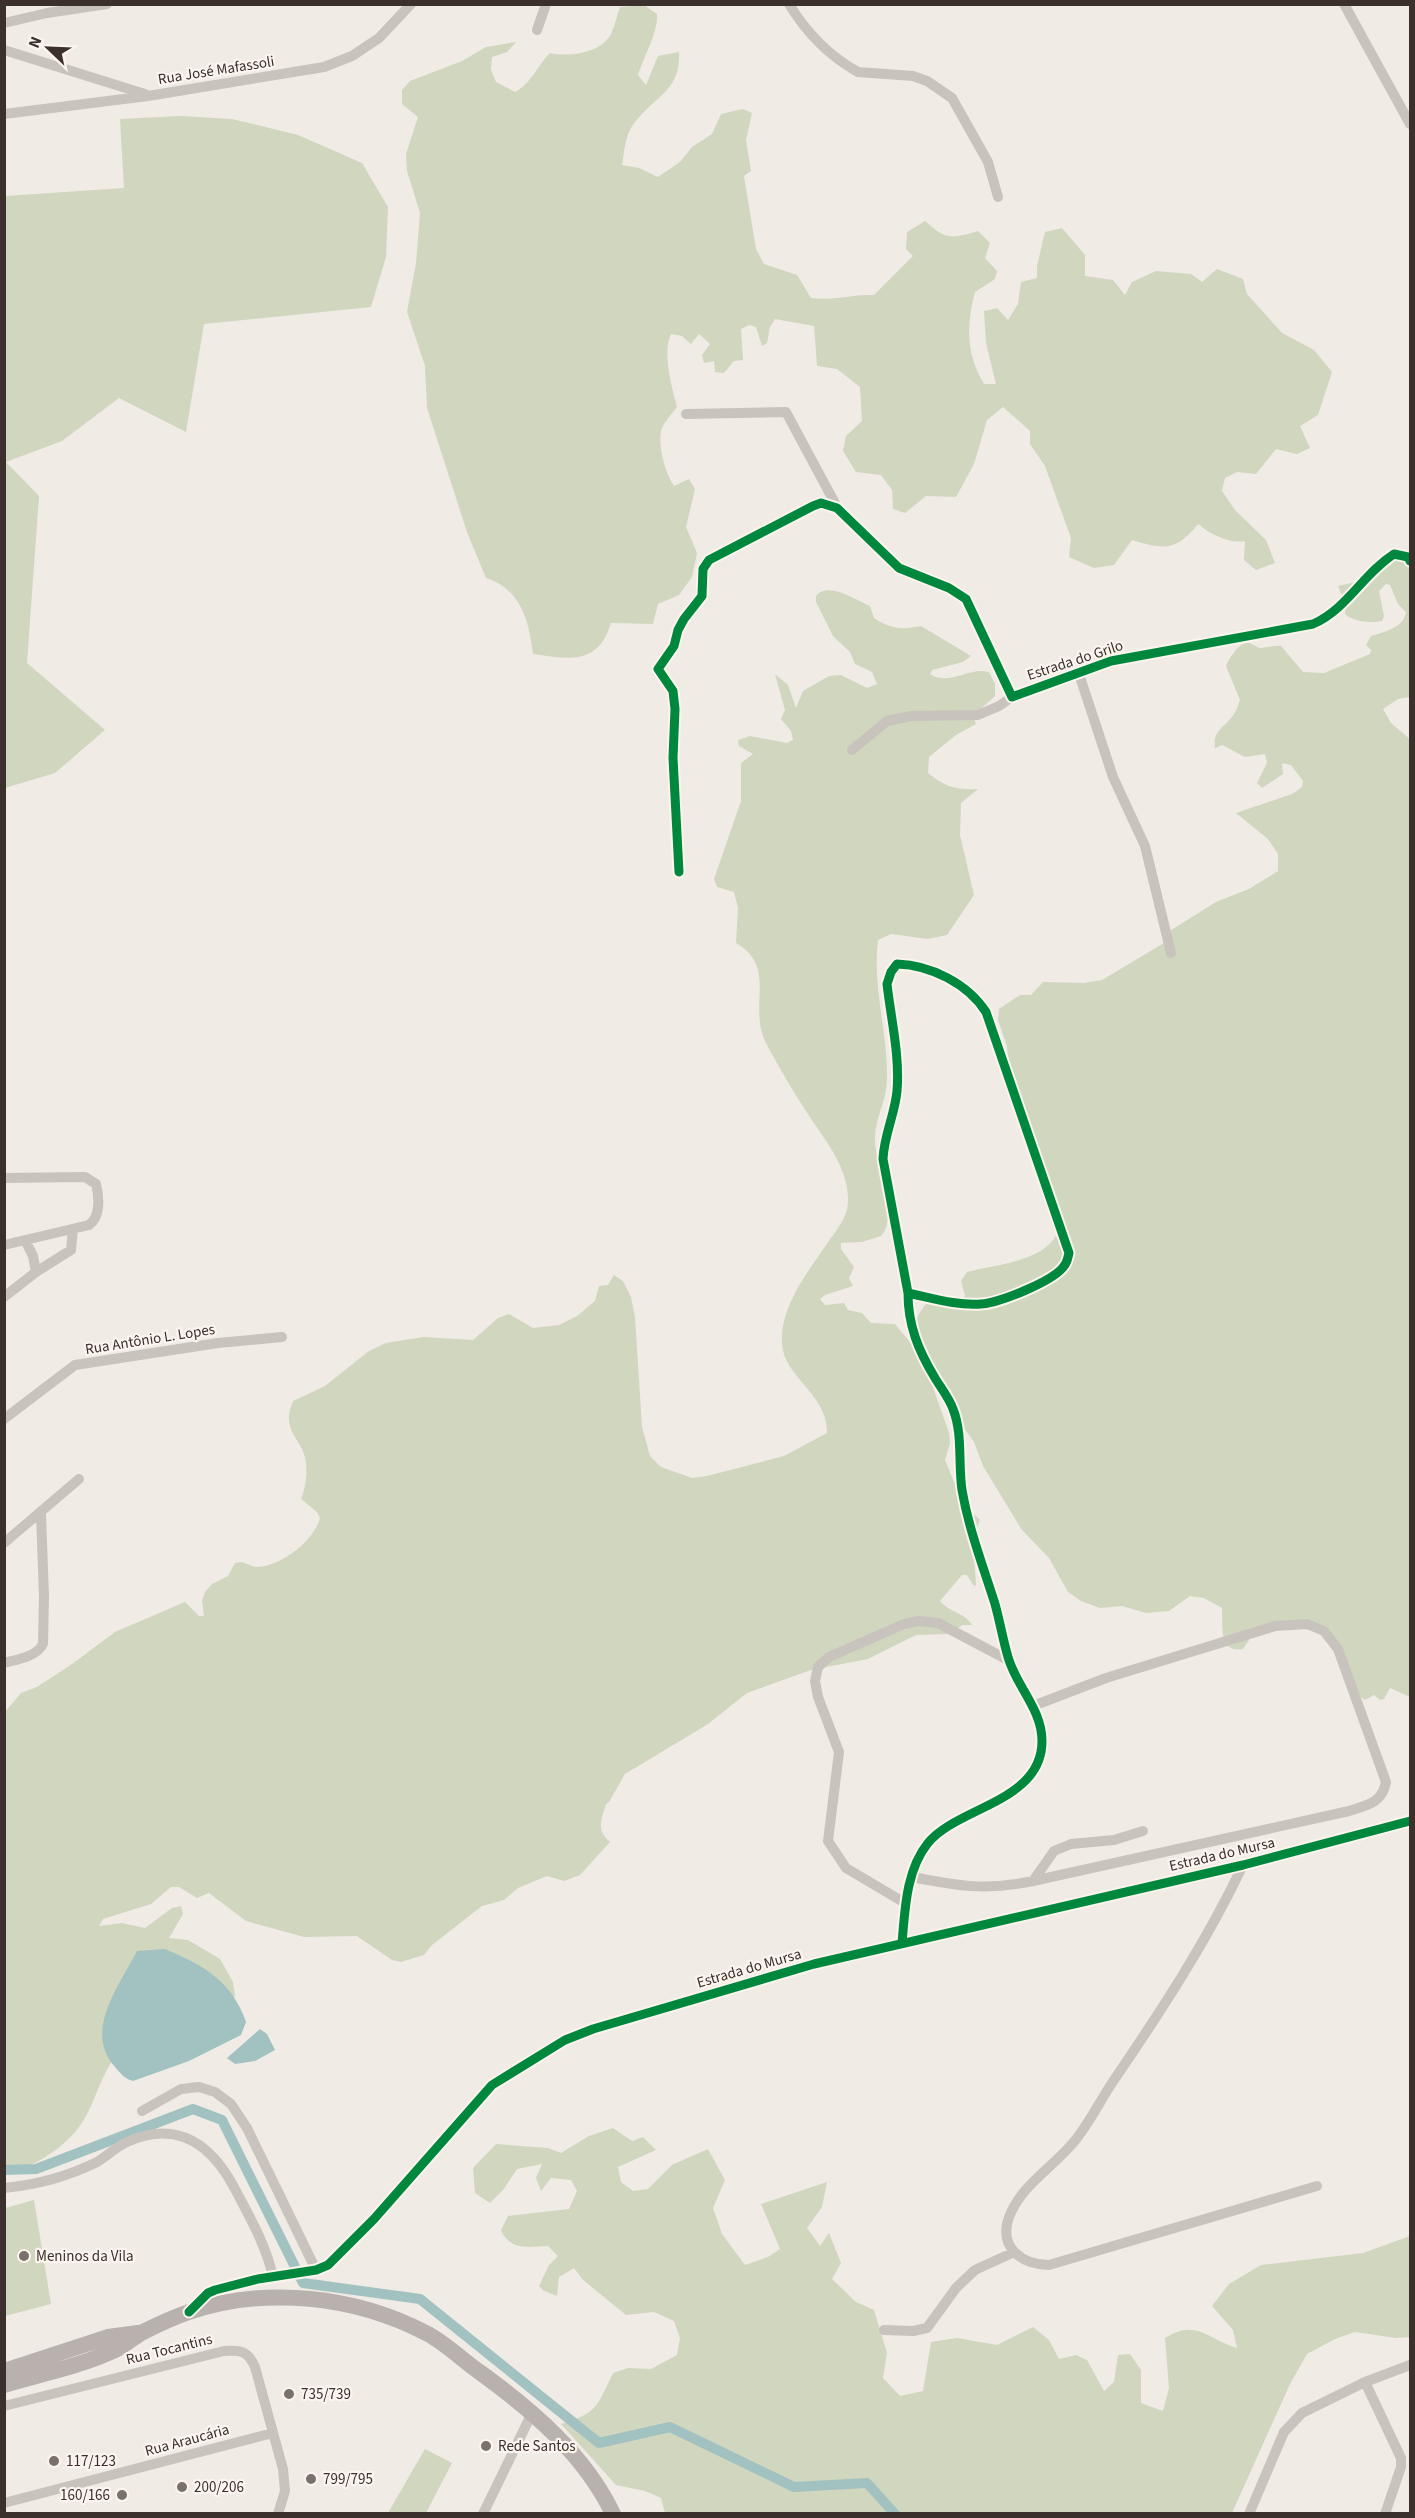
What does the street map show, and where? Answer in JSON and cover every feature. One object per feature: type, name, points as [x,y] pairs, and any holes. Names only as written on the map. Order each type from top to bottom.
[{"type":"main road","points":[[4,2385],[117,2349],[141,2333],[189,2312],[230,2302],[280,2298],[342,2303],[368,2309],[428,2334],[532,2413],[570,2448],[608,2501],[614,2514]]},
{"type":"main road","points":[[4,2371],[108,2337],[141,2333]]},
{"type":"street","points":[[4,23],[47,13],[106,4]]},
{"type":"street","name":"Rua José Mafassoli","points":[[4,114],[148,96],[324,67],[352,56],[379,38],[411,4]]},
{"type":"street","points":[[537,30],[546,4]]},
{"type":"street","points":[[789,4],[815,40],[850,68],[858,72],[913,76],[933,84],[952,99],[988,162],[998,196]]},
{"type":"street","points":[[1344,4],[1410,124]]},
{"type":"street","points":[[4,50],[148,96]]},
{"type":"street","name":"Estrada do Grilo","points":[[686,414],[786,412],[837,508],[899,568],[949,588],[966,599],[1012,697],[1111,661],[1313,624],[1330,617],[1379,563],[1394,554],[1408,557],[1410,561]]},
{"type":"street","points":[[679,872],[673,758],[675,709],[673,691],[658,669],[674,646],[678,630],[684,619],[702,596],[703,569],[709,560],[813,506],[829,504],[837,508]]},
{"type":"street","points":[[1079,674],[1113,777],[1145,846],[1171,953]]},
{"type":"street","points":[[852,750],[887,721],[911,716],[978,715],[999,706],[1012,697]]},
{"type":"street","points":[[902,1943],[905,1903],[912,1877],[928,1843],[940,1832],[1007,1797],[1034,1767],[1042,1742],[1033,1706],[1008,1660],[996,1606],[973,1539],[965,1504],[954,1410],[920,1353],[908,1315],[908,1293],[883,1159],[883,1142],[897,1093],[897,1069],[887,984],[897,964],[913,964],[964,987],[976,995],[986,1012],[1069,1253],[1064,1266],[1052,1276],[1012,1295],[983,1304],[957,1303],[908,1293]]},
{"type":"street","points":[[4,1178],[86,1177],[96,1184],[97,1216],[89,1225],[4,1245]]},
{"type":"street","points":[[4,1297],[36,1272],[71,1250],[73,1229]]},
{"type":"street","points":[[25,1240],[33,1256],[36,1272]]},
{"type":"street","name":"Rua Antônio L. Lopes","points":[[4,1419],[75,1365],[218,1343],[282,1337]]},
{"type":"street","points":[[4,1543],[79,1479]]},
{"type":"street","points":[[4,1663],[40,1651],[45,1633],[40,1514]]},
{"type":"street","points":[[905,1903],[846,1868],[828,1840],[839,1752],[818,1697],[815,1681],[818,1667],[829,1657],[904,1624],[918,1622],[938,1623],[1008,1660]]},
{"type":"street","points":[[912,1877],[971,1888],[1003,1887],[1349,1811],[1376,1803],[1384,1793],[1386,1782],[1338,1649],[1323,1631],[1307,1624],[1275,1626],[1106,1678],[1033,1706]]},
{"type":"street","name":"Estrada do Mursa","points":[[189,2312],[215,2290],[316,2270],[339,2256],[492,2085],[565,2040],[593,2029],[814,1964],[1243,1865],[1410,1821]]},
{"type":"street","points":[[1034,1881],[1046,1860],[1071,1844],[1114,1840],[1143,1831]]},
{"type":"street","points":[[1243,1865],[1208,1936],[1078,2137],[1022,2193],[1008,2218],[1007,2240],[1012,2253],[1033,2265],[1049,2265],[1317,2186]]},
{"type":"street","points":[[142,2111],[181,2089],[199,2087],[215,2092],[231,2104],[247,2128],[316,2270]]},
{"type":"street","points":[[4,2188],[51,2179],[95,2162],[126,2142],[144,2136],[163,2134],[188,2138],[213,2155],[232,2183],[268,2254],[273,2277]]},
{"type":"street","points":[[884,2330],[913,2331],[927,2328],[956,2288],[975,2270],[1012,2253]]},
{"type":"street","name":"Rua Tocantins","points":[[4,2406],[224,2350],[237,2350],[250,2355],[273,2433],[285,2491],[278,2514]]},
{"type":"street","points":[[1248,2514],[1284,2432],[1302,2413],[1365,2382],[1410,2365]]},
{"type":"street","points":[[1365,2382],[1401,2458],[1401,2467],[1384,2514]]},
{"type":"street","points":[[483,2514],[532,2413]]},
{"type":"street","name":"Rua Araucária","points":[[4,2503],[273,2433]]},
{"type":"green space","points":[[644,5],[657,14],[657,21],[638,75],[646,85],[658,56],[679,52],[678,66],[670,86],[631,128],[622,165],[639,168],[658,177],[680,162],[692,147],[712,134],[721,114],[743,109],[752,113],[746,140],[751,171],[744,176],[756,249],[764,264],[797,275],[811,298],[874,295],[913,256],[906,249],[907,232],[925,221],[938,232],[949,236],[978,231],[990,243],[985,258],[997,271],[995,279],[975,292],[970,316],[971,350],[984,384],[996,384],[986,343],[984,311],[997,308],[1008,320],[1018,304],[1021,282],[1037,278],[1037,266],[1045,232],[1062,228],[1085,255],[1085,276],[1113,280],[1125,295],[1132,282],[1156,271],[1191,274],[1202,282],[1217,269],[1243,279],[1247,294],[1282,333],[1314,350],[1332,372],[1318,415],[1300,426],[1310,448],[1297,454],[1276,449],[1256,474],[1237,472],[1225,478],[1222,491],[1235,510],[1266,540],[1275,563],[1256,570],[1244,560],[1245,541],[1239,542],[1220,537],[1198,524],[1183,539],[1169,546],[1153,546],[1132,540],[1114,565],[1094,568],[1069,557],[1071,538],[1045,466],[1030,444],[1030,431],[1003,407],[987,420],[974,464],[956,497],[926,496],[905,513],[893,509],[892,490],[881,475],[856,472],[843,451],[846,436],[862,421],[860,387],[837,369],[817,366],[814,326],[775,319],[770,327],[767,343],[762,346],[756,327],[749,325],[741,329],[743,360],[734,361],[724,373],[715,372],[714,361],[704,363],[702,355],[710,344],[699,334],[691,344],[682,336],[671,334],[668,342],[668,361],[677,407],[662,428],[661,452],[674,486],[689,479],[695,489],[686,527],[697,553],[692,577],[679,595],[658,604],[653,624],[611,623],[598,647],[590,653],[570,658],[533,654],[526,618],[515,598],[498,583],[486,578],[467,532],[427,408],[425,366],[407,312],[416,263],[420,213],[407,171],[406,154],[418,117],[402,104],[402,90],[410,81],[462,61],[486,47],[516,42],[507,52],[492,57],[491,70],[496,82],[515,92],[530,80],[550,53],[566,55],[592,50],[606,41],[611,34],[620,7]]},
{"type":"green space","points":[[180,116],[232,119],[298,135],[362,163],[388,207],[386,257],[371,307],[204,324],[186,432],[119,398],[62,441],[6,462],[39,496],[27,663],[105,730],[55,773],[5,788],[5,196],[124,188],[120,119]]},
{"type":"green space","points":[[1410,549],[1410,697],[1398,699],[1383,709],[1391,723],[1410,739],[1410,1697],[1390,1688],[1384,1699],[1380,1700],[1374,1695],[1365,1700],[1346,1677],[1330,1642],[1324,1634],[1308,1623],[1251,1637],[1243,1649],[1235,1649],[1229,1647],[1224,1637],[1222,1608],[1204,1598],[1190,1596],[1169,1611],[1146,1613],[1122,1606],[1100,1608],[1081,1601],[1068,1592],[1049,1558],[1022,1530],[983,1466],[974,1442],[930,1379],[949,1433],[950,1443],[945,1460],[963,1504],[980,1520],[973,1539],[976,1585],[974,1586],[967,1575],[962,1575],[940,1601],[972,1625],[962,1625],[951,1634],[916,1635],[868,1659],[811,1670],[747,1693],[708,1724],[625,1774],[606,1804],[601,1820],[601,1829],[610,1842],[580,1875],[564,1881],[547,1876],[518,1888],[504,1900],[482,1906],[432,1945],[424,1955],[401,1962],[392,1960],[357,1936],[304,1937],[246,1921],[209,1893],[197,1898],[179,1887],[171,1887],[151,1904],[103,1919],[99,1926],[122,1923],[145,1928],[172,1908],[181,1906],[183,1914],[169,1938],[188,1940],[220,1959],[233,1982],[235,1996],[111,2063],[88,2112],[72,2135],[45,2157],[25,2168],[5,2175],[5,1712],[21,1693],[37,1687],[115,1632],[185,1602],[199,1616],[204,1616],[202,1601],[205,1592],[212,1584],[228,1576],[235,1563],[241,1562],[258,1567],[267,1566],[286,1557],[304,1543],[317,1527],[320,1518],[317,1512],[301,1499],[306,1481],[306,1467],[302,1449],[289,1423],[293,1401],[325,1386],[369,1351],[386,1343],[423,1337],[473,1340],[498,1318],[509,1314],[533,1328],[559,1325],[577,1316],[595,1301],[599,1286],[608,1285],[614,1275],[623,1281],[631,1297],[635,1317],[642,1427],[650,1456],[661,1467],[692,1478],[707,1476],[784,1456],[827,1433],[821,1407],[784,1355],[783,1329],[797,1289],[846,1214],[848,1196],[846,1183],[836,1157],[767,1045],[761,1031],[759,1017],[760,989],[756,964],[749,953],[736,943],[738,908],[734,892],[717,887],[714,879],[741,801],[741,763],[753,754],[739,746],[738,740],[750,736],[787,743],[793,740],[791,731],[781,719],[785,710],[775,674],[788,685],[796,708],[803,691],[829,676],[841,675],[867,688],[877,684],[872,672],[855,664],[850,652],[833,636],[816,602],[816,596],[828,590],[842,593],[870,606],[874,618],[886,624],[902,628],[921,626],[971,656],[963,662],[932,670],[930,674],[944,678],[974,672],[989,672],[995,684],[995,696],[973,716],[976,724],[956,735],[929,757],[928,773],[940,782],[957,788],[978,789],[961,803],[960,835],[974,895],[947,935],[928,939],[891,934],[878,940],[878,992],[887,1079],[876,1126],[875,1142],[887,1204],[886,1227],[881,1236],[862,1242],[841,1243],[841,1249],[854,1267],[849,1278],[853,1286],[825,1295],[820,1299],[825,1305],[844,1303],[848,1310],[862,1313],[871,1323],[895,1324],[918,1352],[917,1319],[929,1301],[963,1299],[965,1296],[961,1281],[967,1272],[1031,1256],[1052,1242],[1058,1232],[1009,1071],[1007,1046],[998,1020],[999,1009],[1020,995],[1031,995],[1043,982],[1084,983],[1102,980],[1164,943],[1168,932],[1216,902],[1249,889],[1278,871],[1278,854],[1268,839],[1236,813],[1292,794],[1302,787],[1303,781],[1291,765],[1282,763],[1283,774],[1262,788],[1257,783],[1267,763],[1265,754],[1245,757],[1222,745],[1215,748],[1218,733],[1234,714],[1240,700],[1226,666],[1237,649],[1246,643],[1260,648],[1281,646],[1303,672],[1324,673],[1370,654],[1371,650],[1366,645],[1371,636],[1397,626],[1402,622],[1406,612],[1398,604],[1390,585],[1386,584],[1379,591],[1384,616],[1382,621],[1367,622],[1353,619],[1345,614],[1345,603],[1338,586],[1360,581],[1390,559]]},
{"type":"green space","points":[[613,2128],[632,2141],[643,2137],[656,2150],[618,2167],[621,2182],[633,2191],[648,2189],[672,2165],[708,2149],[725,2180],[713,2208],[722,2234],[745,2265],[768,2257],[780,2249],[761,2204],[827,2182],[822,2207],[807,2228],[820,2246],[829,2233],[841,2263],[832,2279],[856,2302],[874,2310],[887,2353],[883,2378],[900,2396],[923,2391],[931,2342],[957,2338],[997,2345],[1033,2327],[1049,2340],[1059,2359],[1076,2355],[1087,2360],[1104,2391],[1114,2382],[1118,2355],[1130,2354],[1141,2370],[1141,2403],[1163,2411],[1169,2388],[1165,2338],[1176,2332],[1194,2330],[1237,2348],[1233,2330],[1212,2306],[1229,2284],[1261,2265],[1363,2253],[1410,2236],[1410,2337],[1396,2338],[1355,2332],[1335,2339],[1307,2354],[1290,2384],[1232,2513],[665,2513],[661,2498],[645,2491],[616,2485],[561,2424],[582,2416],[595,2407],[613,2373],[628,2368],[651,2369],[677,2355],[680,2338],[674,2321],[654,2312],[626,2315],[583,2280],[574,2268],[559,2277],[557,2296],[544,2291],[539,2286],[549,2265],[558,2256],[548,2246],[515,2245],[509,2242],[501,2230],[508,2216],[569,2209],[577,2191],[571,2180],[551,2178],[541,2191],[536,2178],[542,2164],[517,2169],[503,2190],[490,2203],[475,2193],[473,2168],[496,2144],[548,2148],[561,2153],[589,2136]]},
{"type":"green space","name":"Meninos da Vila","points":[[34,2200],[51,2304],[5,2316],[5,2208]]},
{"type":"green space","points":[[425,2449],[452,2463],[426,2513],[388,2513]]},
{"type":"water","points":[[165,1949],[204,1968],[224,1985],[233,1996],[246,2022],[241,2035],[189,2061],[133,2081],[121,2074],[106,2053],[102,2039],[103,2024],[107,2009],[137,1951]]},
{"type":"water","points":[[260,2029],[267,2034],[275,2050],[255,2061],[235,2064],[227,2058]]},
{"type":"waterway","points":[[4,2170],[36,2169],[193,2109],[222,2120],[303,2283],[420,2299],[599,2443],[670,2427],[794,2487],[867,2483],[895,2514]]},
{"type":"cycle path","points":[[679,872],[673,758],[675,709],[673,691],[658,669],[674,646],[678,630],[684,619],[702,596],[703,569],[709,560],[813,506],[821,503],[837,508],[899,568],[949,588],[966,599],[1012,697],[1111,661],[1313,624],[1336,610],[1373,571],[1394,554],[1408,557],[1410,561]]},
{"type":"cycle path","points":[[902,1943],[911,1878],[915,1865],[928,1843],[958,1820],[1014,1791],[1028,1778],[1038,1761],[1042,1741],[1038,1718],[1008,1657],[995,1604],[968,1519],[962,1490],[959,1439],[953,1409],[929,1368],[912,1327],[908,1293],[883,1159],[898,1078],[887,984],[897,964],[923,968],[948,978],[969,993],[986,1012],[1069,1253],[1065,1265],[1049,1278],[1026,1290],[989,1303],[963,1304],[908,1293]]},
{"type":"cycle path","points":[[189,2312],[208,2293],[215,2290],[258,2279],[316,2270],[328,2265],[374,2219],[492,2085],[565,2040],[593,2029],[814,1964],[1243,1865],[1410,1821]]},
{"type":"place","name":"Meninos da Vila","points":[[24,2256]]},
{"type":"place","name":"735/739","points":[[289,2394]]},
{"type":"place","name":"Rede Santos","points":[[486,2446]]},
{"type":"place","name":"117/123","points":[[54,2461]]},
{"type":"place","name":"799/795","points":[[311,2479]]},
{"type":"place","name":"200/206","points":[[182,2487]]},
{"type":"place","name":"160/166","points":[[122,2495]]}]
